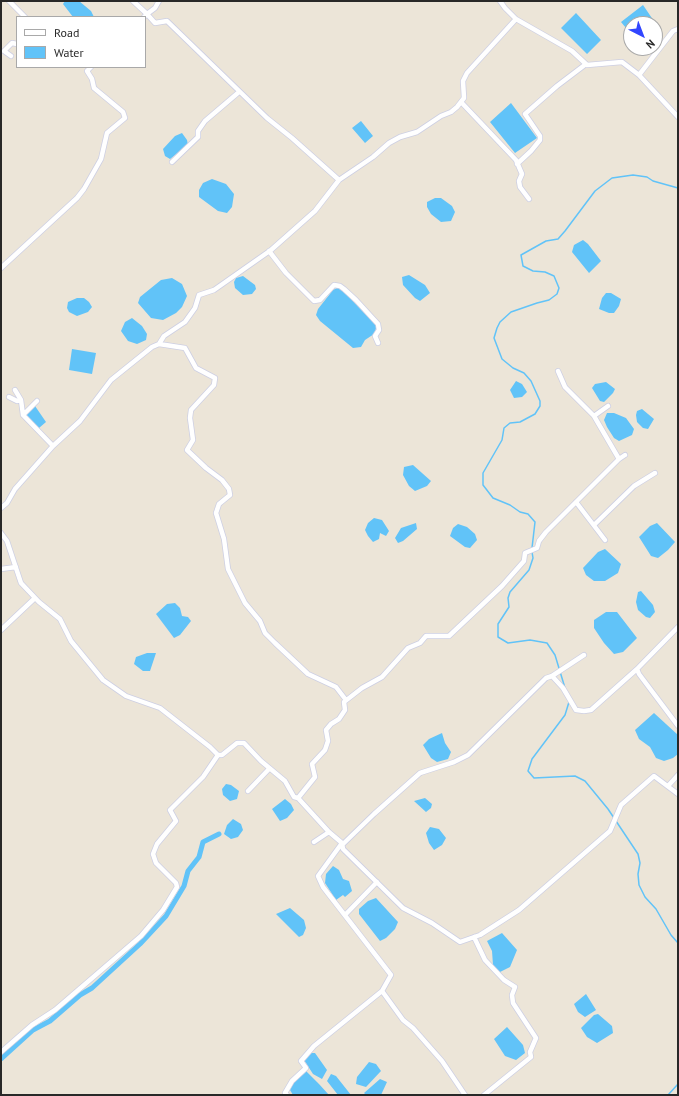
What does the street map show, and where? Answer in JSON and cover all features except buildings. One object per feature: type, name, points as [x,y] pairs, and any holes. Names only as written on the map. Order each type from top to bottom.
[{"type":"street","points":[[9,1],[24,16]]},
{"type":"street","points":[[133,1],[145,16],[155,8],[159,1]]},
{"type":"street","points":[[500,1],[504,8],[516,19],[572,51],[586,64]]},
{"type":"street","points":[[146,17],[155,23],[166,22],[267,118],[339,180]]},
{"type":"street","points":[[159,344],[164,336],[185,322],[195,308],[199,295],[214,290],[269,251],[315,210],[339,180],[373,157],[389,143],[400,137],[417,132],[441,116],[451,112],[464,98],[463,81],[467,73],[516,19]]},
{"type":"street","points":[[640,75],[673,31],[678,29]]},
{"type":"street","points":[[11,56],[4,51],[12,43],[16,44]]},
{"type":"street","points":[[517,164],[540,140],[540,136],[525,114],[557,86],[586,64],[622,62],[640,75],[678,117]]},
{"type":"street","points":[[1,268],[77,198],[84,189],[101,159],[107,133],[126,118],[123,112],[98,93],[87,72],[83,68]]},
{"type":"street","points":[[87,72],[91,68]]},
{"type":"street","points":[[172,162],[198,137],[198,131],[205,121],[239,92]]},
{"type":"street","points":[[460,102],[468,108],[516,160],[522,174],[519,181],[520,187],[529,199]]},
{"type":"street","points":[[269,251],[286,273],[314,301],[320,300],[334,285],[340,286],[344,289],[378,324],[379,330],[375,336],[378,343]]},
{"type":"street","points":[[1,508],[7,503],[15,489],[54,446],[80,421],[112,380],[152,347],[159,344],[185,348],[196,368],[215,378],[214,385],[191,410],[190,418],[193,440],[187,450],[206,468],[222,480],[229,490],[230,495],[219,504],[216,513],[224,539],[228,569],[246,603],[260,621],[265,633],[308,674],[336,687],[346,700]]},
{"type":"street","points":[[558,371],[565,387],[594,416],[618,459]]},
{"type":"street","points":[[15,390],[21,400],[23,415],[54,446]]},
{"type":"street","points":[[9,397],[17,401],[21,400]]},
{"type":"street","points":[[23,415],[37,401]]},
{"type":"street","points":[[594,416],[608,406]]},
{"type":"street","points":[[298,798],[315,777],[312,764],[325,750],[328,741],[326,730],[331,724],[339,719],[345,710],[344,702],[362,688],[382,677],[408,648],[420,643],[426,636],[449,636],[502,586],[524,561],[525,554],[537,548],[539,541],[546,532],[618,459],[626,455]]},
{"type":"street","points":[[594,525],[634,486],[655,473]]},
{"type":"street","points":[[576,502],[605,540]]},
{"type":"street","points":[[1,533],[7,541],[21,583],[35,598],[60,619],[71,642],[103,680],[126,696],[160,708],[218,755]]},
{"type":"street","points":[[1,569],[16,567]]},
{"type":"street","points":[[1,630],[35,598]]},
{"type":"street","points":[[552,676],[564,688],[576,710],[584,712],[591,710],[637,669],[678,627]]},
{"type":"street","points":[[287,1095],[285,1093],[292,1081],[306,1068],[301,1061],[314,1046],[382,991],[391,975],[323,887],[318,876],[342,844],[420,773],[454,762],[468,755],[538,684],[584,655]]},
{"type":"street","points":[[637,669],[639,674],[678,726]]},
{"type":"street","points":[[1,1052],[32,1025],[55,1010],[141,936],[163,910],[177,887],[176,883],[156,863],[153,854],[157,844],[176,821],[170,810],[203,777],[218,755],[222,755],[237,743],[244,743],[269,769],[285,781],[294,797],[298,798],[342,844],[343,849],[403,908],[432,923],[460,942],[474,937],[519,910],[610,831],[621,805],[654,776],[678,794]]},
{"type":"street","points":[[248,791],[269,769]]},
{"type":"street","points":[[668,786],[678,775]]},
{"type":"street","points":[[314,842],[329,832]]},
{"type":"street","points":[[345,915],[376,882]]},
{"type":"street","points":[[474,937],[485,960],[504,980],[515,987],[512,995],[513,1003],[536,1038],[530,1052],[531,1057],[484,1095]]},
{"type":"street","points":[[382,991],[403,1020],[413,1028],[442,1061],[465,1095]]},
{"type":"water","points":[[65,1],[79,1],[91,11],[94,16],[72,16],[63,4]]},
{"type":"water","points":[[643,5],[650,16],[629,16]]},
{"type":"water","points":[[576,13],[601,40],[587,54],[561,28]]},
{"type":"water","points":[[511,103],[537,138],[515,153],[490,122]]},
{"type":"water","points":[[361,121],[373,136],[365,143],[352,128]]},
{"type":"water","points":[[182,133],[187,140],[188,145],[170,159],[165,156],[163,149],[175,136]]},
{"type":"water","points":[[212,179],[226,184],[234,194],[232,207],[227,213],[218,211],[199,197],[199,190],[203,183]]},
{"type":"water","points":[[435,198],[441,198],[452,206],[455,212],[451,221],[441,222],[431,214],[427,207],[427,202]]},
{"type":"water","points":[[583,240],[601,261],[589,273],[572,252],[574,245]]},
{"type":"water","points":[[409,275],[425,285],[430,293],[420,301],[415,298],[403,285],[402,277]]},
{"type":"water","points":[[243,276],[255,285],[256,289],[252,294],[243,295],[235,288],[234,282],[236,278]]},
{"type":"water","points":[[172,278],[182,284],[187,296],[182,307],[176,313],[163,320],[151,318],[138,303],[140,297],[161,280]]},
{"type":"water","points":[[339,287],[377,326],[374,334],[365,340],[361,347],[353,348],[320,321],[316,315],[318,309],[333,290]]},
{"type":"water","points":[[606,293],[611,293],[621,299],[619,306],[614,313],[609,313],[599,309],[602,298]]},
{"type":"water","points":[[77,298],[84,298],[92,307],[88,312],[77,316],[69,312],[67,308],[68,302]]},
{"type":"water","points":[[132,318],[142,326],[147,334],[146,340],[137,344],[128,341],[121,331],[125,322]]},
{"type":"water","points":[[72,349],[96,353],[92,374],[69,370]]},
{"type":"water","points":[[516,381],[522,384],[527,392],[522,397],[514,398],[510,390]]},
{"type":"water","points":[[606,382],[615,389],[604,402],[600,401],[592,388],[595,384]]},
{"type":"water","points":[[35,406],[46,422],[39,428],[25,415]]},
{"type":"water","points":[[642,409],[654,419],[648,429],[643,428],[637,422],[637,411]]},
{"type":"water","points":[[607,413],[614,413],[626,418],[634,429],[632,435],[619,441],[614,438],[604,420]]},
{"type":"water","points":[[413,465],[431,481],[427,486],[415,491],[409,486],[403,475],[404,467]]},
{"type":"water","points":[[374,518],[382,520],[389,531],[386,536],[380,533],[379,539],[373,542],[365,530],[368,523]]},
{"type":"water","points":[[416,523],[417,529],[403,541],[398,543],[395,538],[401,528]]},
{"type":"water","points":[[657,523],[675,542],[658,558],[651,556],[639,537],[650,526]]},
{"type":"water","points":[[458,524],[467,527],[475,534],[477,540],[470,548],[465,547],[450,536],[453,528]]},
{"type":"water","points":[[605,549],[621,564],[618,573],[605,581],[594,581],[586,575],[583,568],[598,552]]},
{"type":"water","points":[[641,591],[653,605],[655,612],[650,618],[646,617],[638,610],[636,602],[638,592]]},
{"type":"water","points":[[175,603],[180,608],[182,616],[188,617],[191,621],[180,635],[174,638],[156,614],[167,604]]},
{"type":"water","points":[[606,612],[617,612],[637,638],[623,652],[614,654],[604,643],[594,628],[594,620]]},
{"type":"water","points":[[147,653],[156,653],[150,671],[143,671],[134,664],[136,657]]},
{"type":"water","points":[[654,713],[678,735],[678,754],[673,758],[664,761],[656,758],[650,747],[639,739],[635,730]]},
{"type":"water","points":[[442,733],[445,743],[451,752],[448,759],[437,762],[431,758],[423,745],[429,739]]},
{"type":"water","points":[[226,784],[231,785],[239,791],[237,799],[230,801],[223,795],[222,789]]},
{"type":"water","points":[[425,798],[432,804],[431,808],[426,812],[414,801]]},
{"type":"water","points":[[285,799],[291,804],[294,810],[287,818],[280,821],[272,809]]},
{"type":"water","points":[[233,819],[241,824],[243,830],[238,837],[231,839],[224,834],[227,825]]},
{"type":"water","points":[[430,827],[439,829],[446,838],[442,845],[434,850],[429,843],[426,833]]},
{"type":"water","points":[[333,866],[339,870],[343,879],[349,881],[352,891],[345,897],[343,895],[336,900],[325,883],[326,874]]},
{"type":"water","points":[[376,898],[398,922],[395,929],[386,938],[380,941],[359,914],[359,909],[368,901]]},
{"type":"water","points":[[290,908],[304,920],[306,928],[303,935],[299,937],[276,914]]},
{"type":"water","points":[[502,933],[517,950],[510,967],[498,973],[493,965],[492,951],[487,941]]},
{"type":"water","points":[[586,994],[596,1010],[585,1017],[578,1012],[574,1004]]},
{"type":"water","points":[[598,1014],[612,1026],[613,1033],[597,1043],[587,1037],[581,1028],[594,1015]]},
{"type":"water","points":[[507,1027],[523,1045],[525,1053],[516,1060],[505,1056],[494,1039]]},
{"type":"water","points":[[311,1053],[315,1053],[327,1070],[322,1079],[313,1074],[304,1060]]},
{"type":"water","points":[[369,1062],[376,1064],[381,1071],[366,1087],[356,1084],[357,1077]]},
{"type":"water","points":[[306,1071],[329,1095],[293,1095],[290,1090],[294,1082]]},
{"type":"water","points":[[331,1074],[336,1076],[351,1095],[338,1095],[327,1081]]},
{"type":"water","points":[[380,1079],[387,1082],[381,1095],[366,1095],[364,1093]]},
{"type":"waterway","points":[[532,548],[535,522],[528,514],[520,512],[510,505],[493,498],[483,485],[483,473],[502,440],[504,428],[510,423],[520,422],[535,414],[540,406],[540,401],[531,381],[524,373],[513,368],[502,359],[494,338],[500,322],[511,312],[549,300],[557,294],[559,288],[554,276],[545,272],[533,271],[523,266],[521,255],[546,241],[558,239],[595,191],[612,178],[633,175],[647,177],[653,181],[678,188]]},
{"type":"waterway","points":[[532,552],[533,558],[529,570],[510,592],[508,598],[509,607],[498,624],[498,637],[508,643],[530,640],[547,643],[555,655],[565,688]]},
{"type":"waterway","points":[[569,702],[565,715],[532,759],[528,771],[534,778],[575,776],[585,781],[608,809],[638,854],[640,863],[638,874],[639,885],[645,897],[656,909],[671,935],[678,943]]},
{"type":"waterway","points":[[1,1059],[33,1030],[50,1021],[80,995],[92,988],[140,944],[166,916],[184,886],[188,871],[199,857],[203,842],[219,834]]},
{"type":"waterway","points":[[668,1095],[678,1084]]}]
